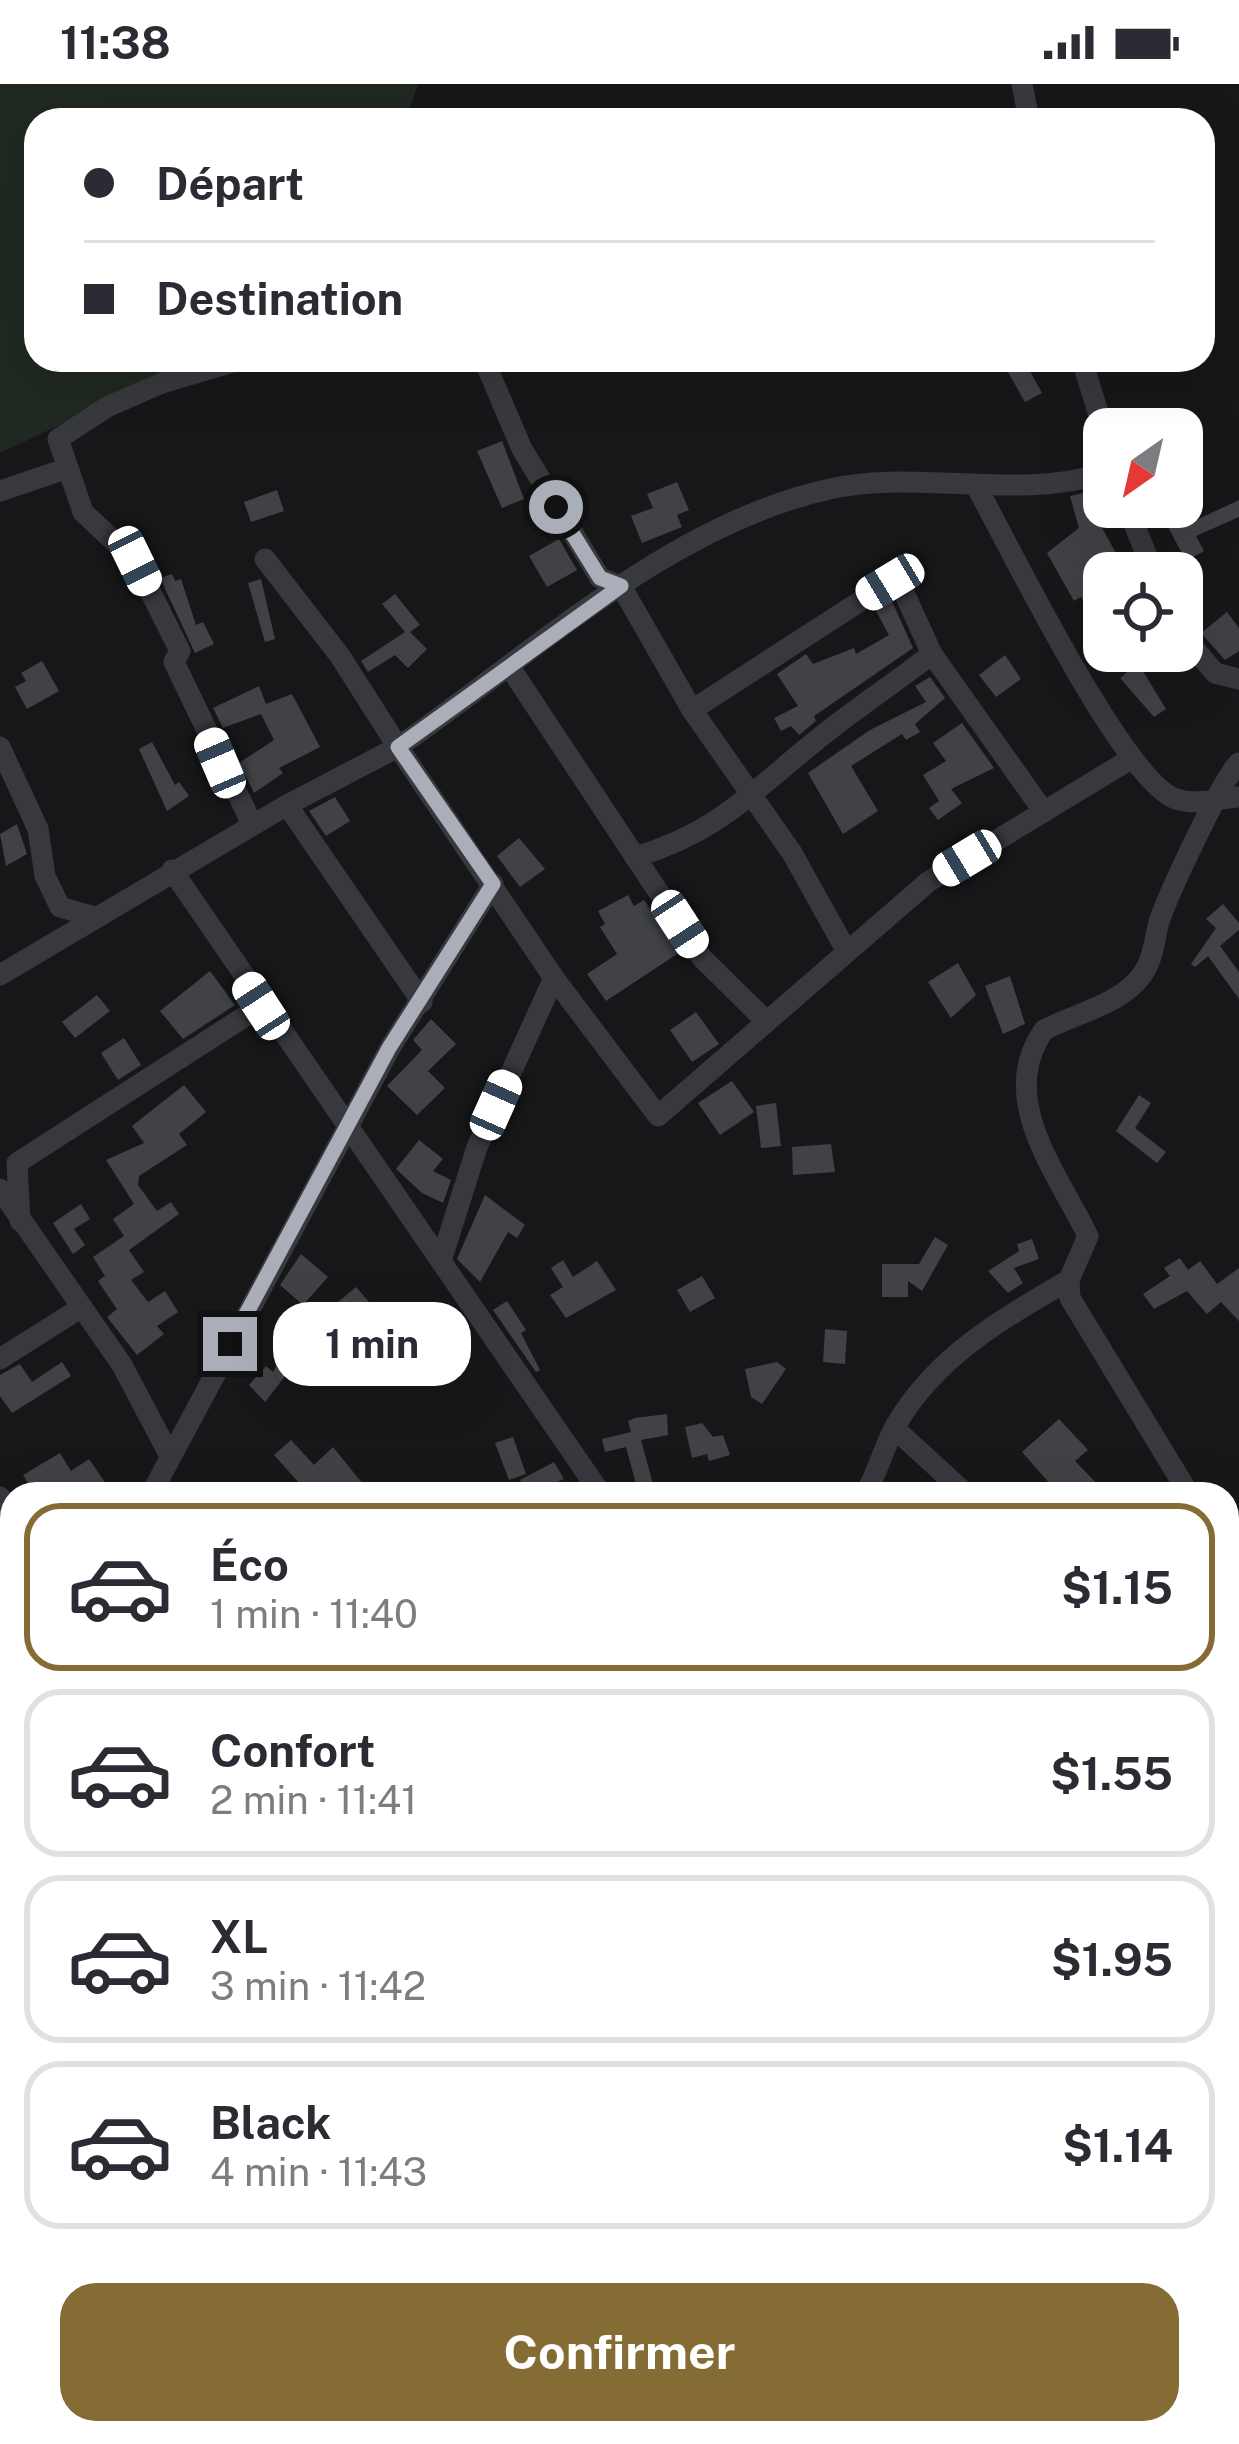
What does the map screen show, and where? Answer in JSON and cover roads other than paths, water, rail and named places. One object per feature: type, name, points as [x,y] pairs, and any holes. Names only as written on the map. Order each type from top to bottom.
[{"type":"street","points":[[199,372],[107,407],[58,439],[83,512],[135,561],[180,651],[174,662],[252,824]]},
{"type":"street","points":[[490,372],[541,482],[600,578],[621,586],[692,710],[792,853],[846,950]]},
{"type":"street","points":[[1086,372],[1097,408]]},
{"type":"street","points":[[0,491],[68,468]]},
{"type":"street","points":[[0,975],[252,824],[398,747],[621,586],[718,527],[826,489],[870,483],[1046,485],[1083,477]]},
{"type":"street","points":[[975,484],[1130,760],[1174,798],[1214,802],[1239,797]]},
{"type":"street","points":[[265,559],[340,656],[554,978],[658,1116],[928,882],[1130,760]]},
{"type":"street","points":[[692,710],[893,580],[901,584],[932,654],[1044,812]]},
{"type":"street","points":[[635,857],[682,843],[751,798],[812,743],[932,654]]},
{"type":"street","points":[[1203,659],[1215,673],[1239,679]]},
{"type":"street","points":[[511,669],[702,958],[765,1020]]},
{"type":"street","points":[[0,747],[38,829],[45,876],[60,907],[95,917]]},
{"type":"street","points":[[1182,1482],[1075,1311],[1069,1280],[1088,1236],[1026,1107],[1024,1072],[1044,1030],[1120,996],[1142,975],[1175,881],[1239,763]]},
{"type":"street","points":[[287,806],[422,1002]]},
{"type":"street","points":[[172,870],[261,1006],[352,1126],[593,1482]]},
{"type":"street","points":[[158,1482],[352,1126],[389,1048],[493,884]]},
{"type":"street","points":[[441,1261],[477,1147],[554,978]]},
{"type":"street","points":[[20,1221],[17,1162],[261,1006]]},
{"type":"street","points":[[0,1189],[122,1365],[170,1456]]},
{"type":"street","points":[[870,1482],[894,1428],[952,1354],[1069,1280]]},
{"type":"street","points":[[0,1359],[82,1307]]},
{"type":"street","points":[[894,1428],[953,1482]]}]
